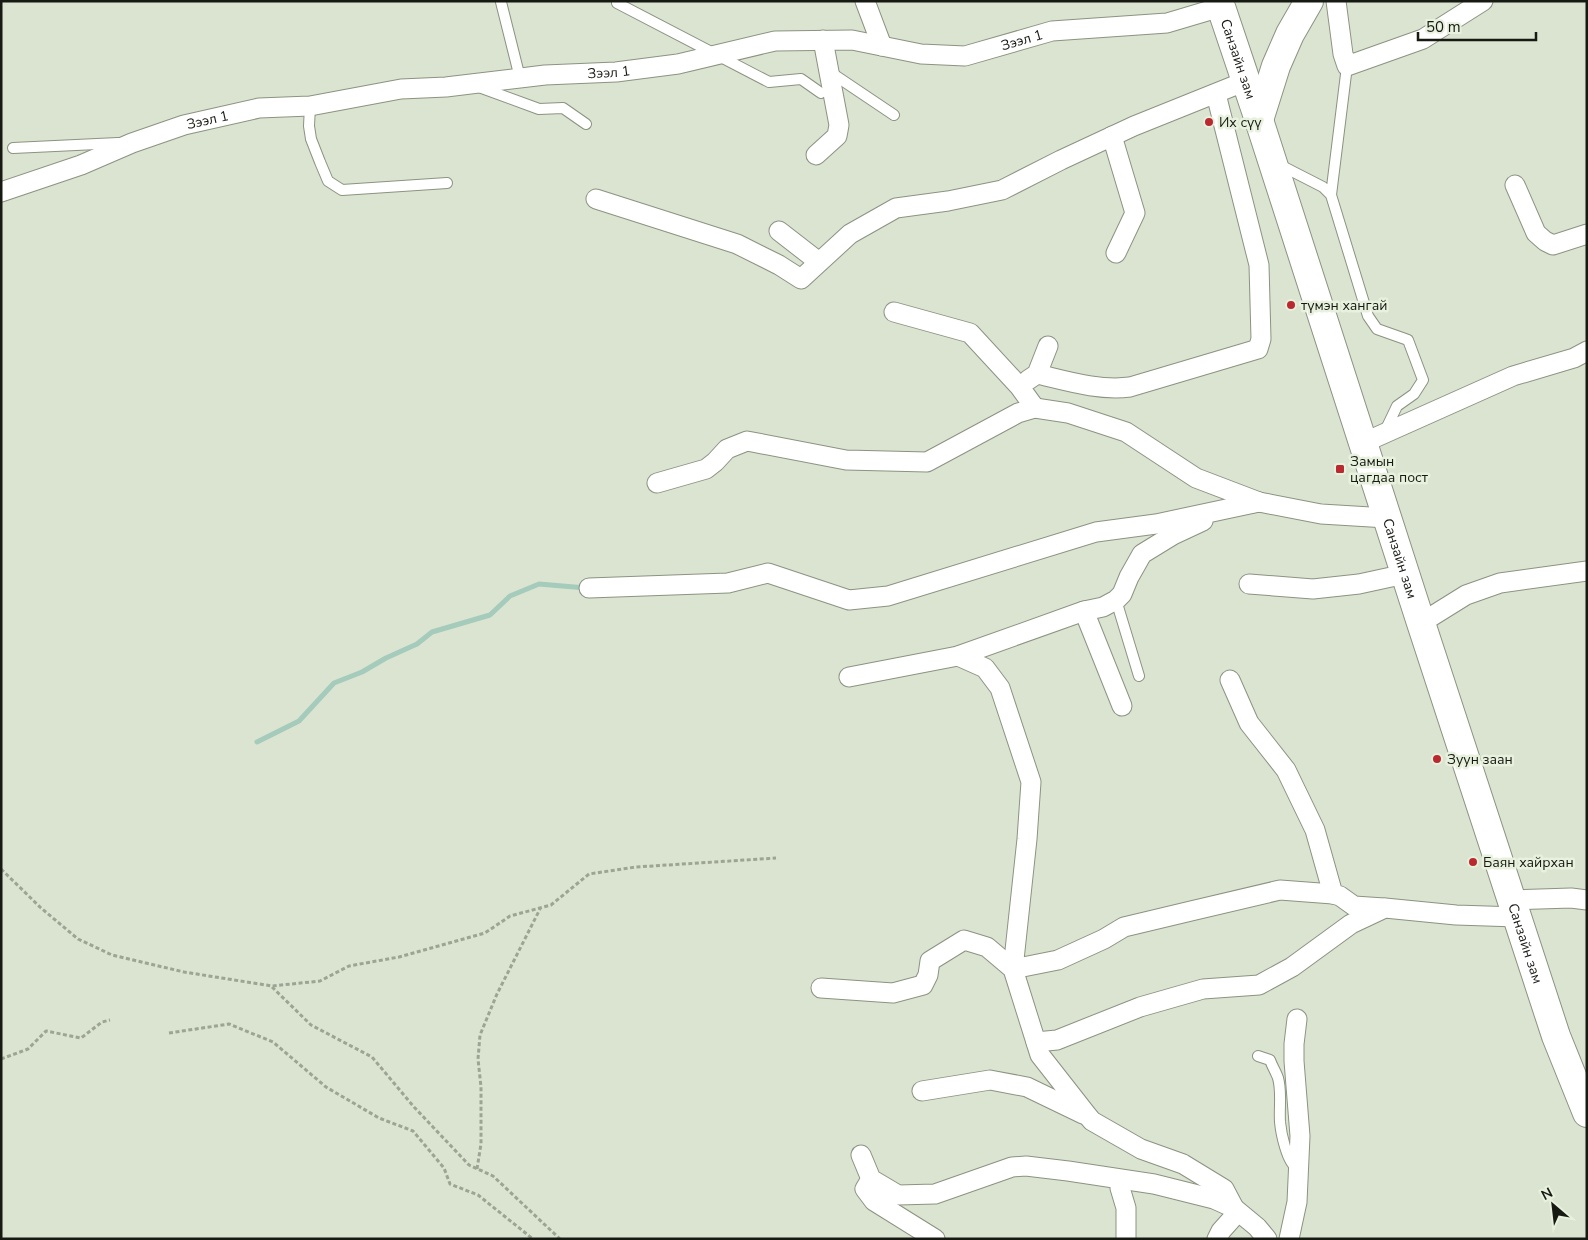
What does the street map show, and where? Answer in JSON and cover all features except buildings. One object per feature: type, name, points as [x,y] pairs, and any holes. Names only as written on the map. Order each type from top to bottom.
[{"type":"main road","points":[[1259,120],[1283,50],[1309,1]]},
{"type":"main road","name":"Санзайн зам","points":[[1220,4],[1272,162],[1374,438],[1387,518],[1556,1036],[1587,1113]]},
{"type":"street","points":[[865,1],[882,46]]},
{"type":"street","points":[[1336,1],[1343,54],[1347,66],[1423,39],[1484,1]]},
{"type":"street","name":"Зээл 1","points":[[1,192],[81,165],[132,143],[184,125],[259,108],[310,106],[401,89],[472,84],[545,75],[616,72],[678,64],[775,42],[852,40],[921,54],[965,56],[1052,31],[1167,23],[1220,4]]},
{"type":"street","points":[[816,155],[837,136],[838,125],[823,40]]},
{"type":"street","points":[[596,199],[737,244],[780,265],[801,279],[850,234],[896,208],[948,201],[1002,190],[1112,136],[1246,81]]},
{"type":"street","points":[[1037,374],[1076,383],[1116,389],[1147,382],[1258,349],[1261,339],[1259,265],[1216,94]]},
{"type":"street","points":[[1112,136],[1134,212],[1116,253]]},
{"type":"street","points":[[1515,185],[1536,233],[1545,241],[1553,245],[1587,234]]},
{"type":"street","points":[[779,230],[819,262]]},
{"type":"street","points":[[894,312],[970,333],[1019,386],[1035,408]]},
{"type":"street","points":[[1019,386],[1037,374],[1048,346]]},
{"type":"street","points":[[1374,438],[1513,376],[1574,358],[1587,351]]},
{"type":"street","points":[[657,483],[706,469],[727,449],[746,441],[846,460],[927,462],[1018,413],[1035,408],[1068,413],[1126,432],[1196,478],[1259,502],[1321,514],[1387,518]]},
{"type":"street","points":[[589,588],[728,583],[768,573],[849,600],[888,596],[1096,532],[1156,524],[1259,502]]},
{"type":"street","points":[[849,678],[958,656],[1103,606],[1116,600],[1122,594],[1142,554],[1173,535],[1230,508],[1259,502]]},
{"type":"street","points":[[1421,623],[1466,595],[1500,582],[1587,571]]},
{"type":"street","points":[[1248,584],[1313,589],[1359,584],[1405,574]]},
{"type":"street","points":[[1084,611],[1122,706]]},
{"type":"street","points":[[958,656],[986,668],[1000,688],[1031,782],[1013,969],[1040,1054],[1092,1121],[1141,1149],[1183,1164],[1224,1189],[1236,1210]]},
{"type":"street","points":[[1230,680],[1249,723],[1286,770],[1316,830],[1334,894]]},
{"type":"street","points":[[1013,969],[1058,960],[1104,939],[1124,927],[1280,890],[1334,894],[1354,906],[1456,915],[1514,909],[1571,898],[1587,900]]},
{"type":"street","points":[[1036,1042],[1057,1040],[1140,1007],[1202,989],[1259,985],[1292,967],[1351,924],[1385,908]]},
{"type":"street","points":[[821,988],[893,993],[923,985],[928,975],[930,961],[964,940],[987,947],[1013,969]]},
{"type":"street","points":[[1289,1239],[1297,1202],[1299,1112],[1294,1044],[1297,1019]]},
{"type":"street","points":[[922,1091],[990,1080],[1027,1088],[1087,1116]]},
{"type":"street","points":[[861,1155],[871,1179],[898,1195],[935,1194],[1012,1167],[1026,1166],[1068,1171],[1154,1184],[1214,1198],[1236,1210],[1257,1227],[1267,1239]]},
{"type":"street","points":[[871,1179],[865,1189],[874,1201],[935,1239]]},
{"type":"street","points":[[1120,1180],[1120,1188],[1126,1208],[1126,1239]]},
{"type":"street","points":[[1218,1239],[1221,1230],[1236,1210]]},
{"type":"lane","points":[[501,2],[520,78]]},
{"type":"lane","points":[[617,3],[769,82],[801,79],[821,93]]},
{"type":"lane","points":[[1347,66],[1331,195],[1368,316],[1378,329],[1408,340],[1423,380],[1414,394],[1397,406],[1374,438]]},
{"type":"lane","points":[[829,72],[894,116]]},
{"type":"lane","points":[[472,84],[539,109],[563,108],[586,124]]},
{"type":"lane","points":[[310,106],[310,133],[320,162],[328,181],[342,190],[447,182]]},
{"type":"lane","points":[[13,148],[132,143]]},
{"type":"lane","points":[[1272,162],[1323,187],[1331,195]]},
{"type":"lane","points":[[1116,600],[1139,676]]},
{"type":"lane","points":[[1258,1056],[1270,1060],[1278,1077],[1280,1123],[1289,1159],[1292,1166],[1298,1169]]},
{"type":"path","points":[[1,869],[41,908],[78,939],[112,955],[184,972],[272,986],[320,981],[349,966],[399,957],[485,933],[510,916],[552,905],[589,874],[636,867],[776,858]]},
{"type":"path","points":[[477,1169],[481,1144],[478,1059],[480,1034],[496,994],[540,908]]},
{"type":"path","points":[[272,986],[311,1025],[372,1058],[414,1107],[469,1165],[493,1176],[560,1239]]},
{"type":"path","points":[[1,1059],[28,1049],[46,1031],[81,1038],[102,1022],[110,1020]]},
{"type":"path","points":[[169,1033],[229,1024],[274,1042],[326,1087],[379,1118],[413,1131],[444,1168],[450,1184],[478,1195],[533,1239]]},
{"type":"waterway","points":[[257,742],[299,721],[334,683],[362,672],[386,658],[417,644],[432,632],[490,615],[510,596],[539,584],[586,588]]},
{"type":"place","name":"Их сүү","points":[[1209,122]]},
{"type":"place","name":"түмэн хангай","points":[[1291,305]]},
{"type":"place","name":"Замын цагдаа пост","points":[[1340,469]]},
{"type":"place","name":"Зуун заан","points":[[1437,759]]},
{"type":"place","name":"Баян хайрхан","points":[[1473,862]]}]
